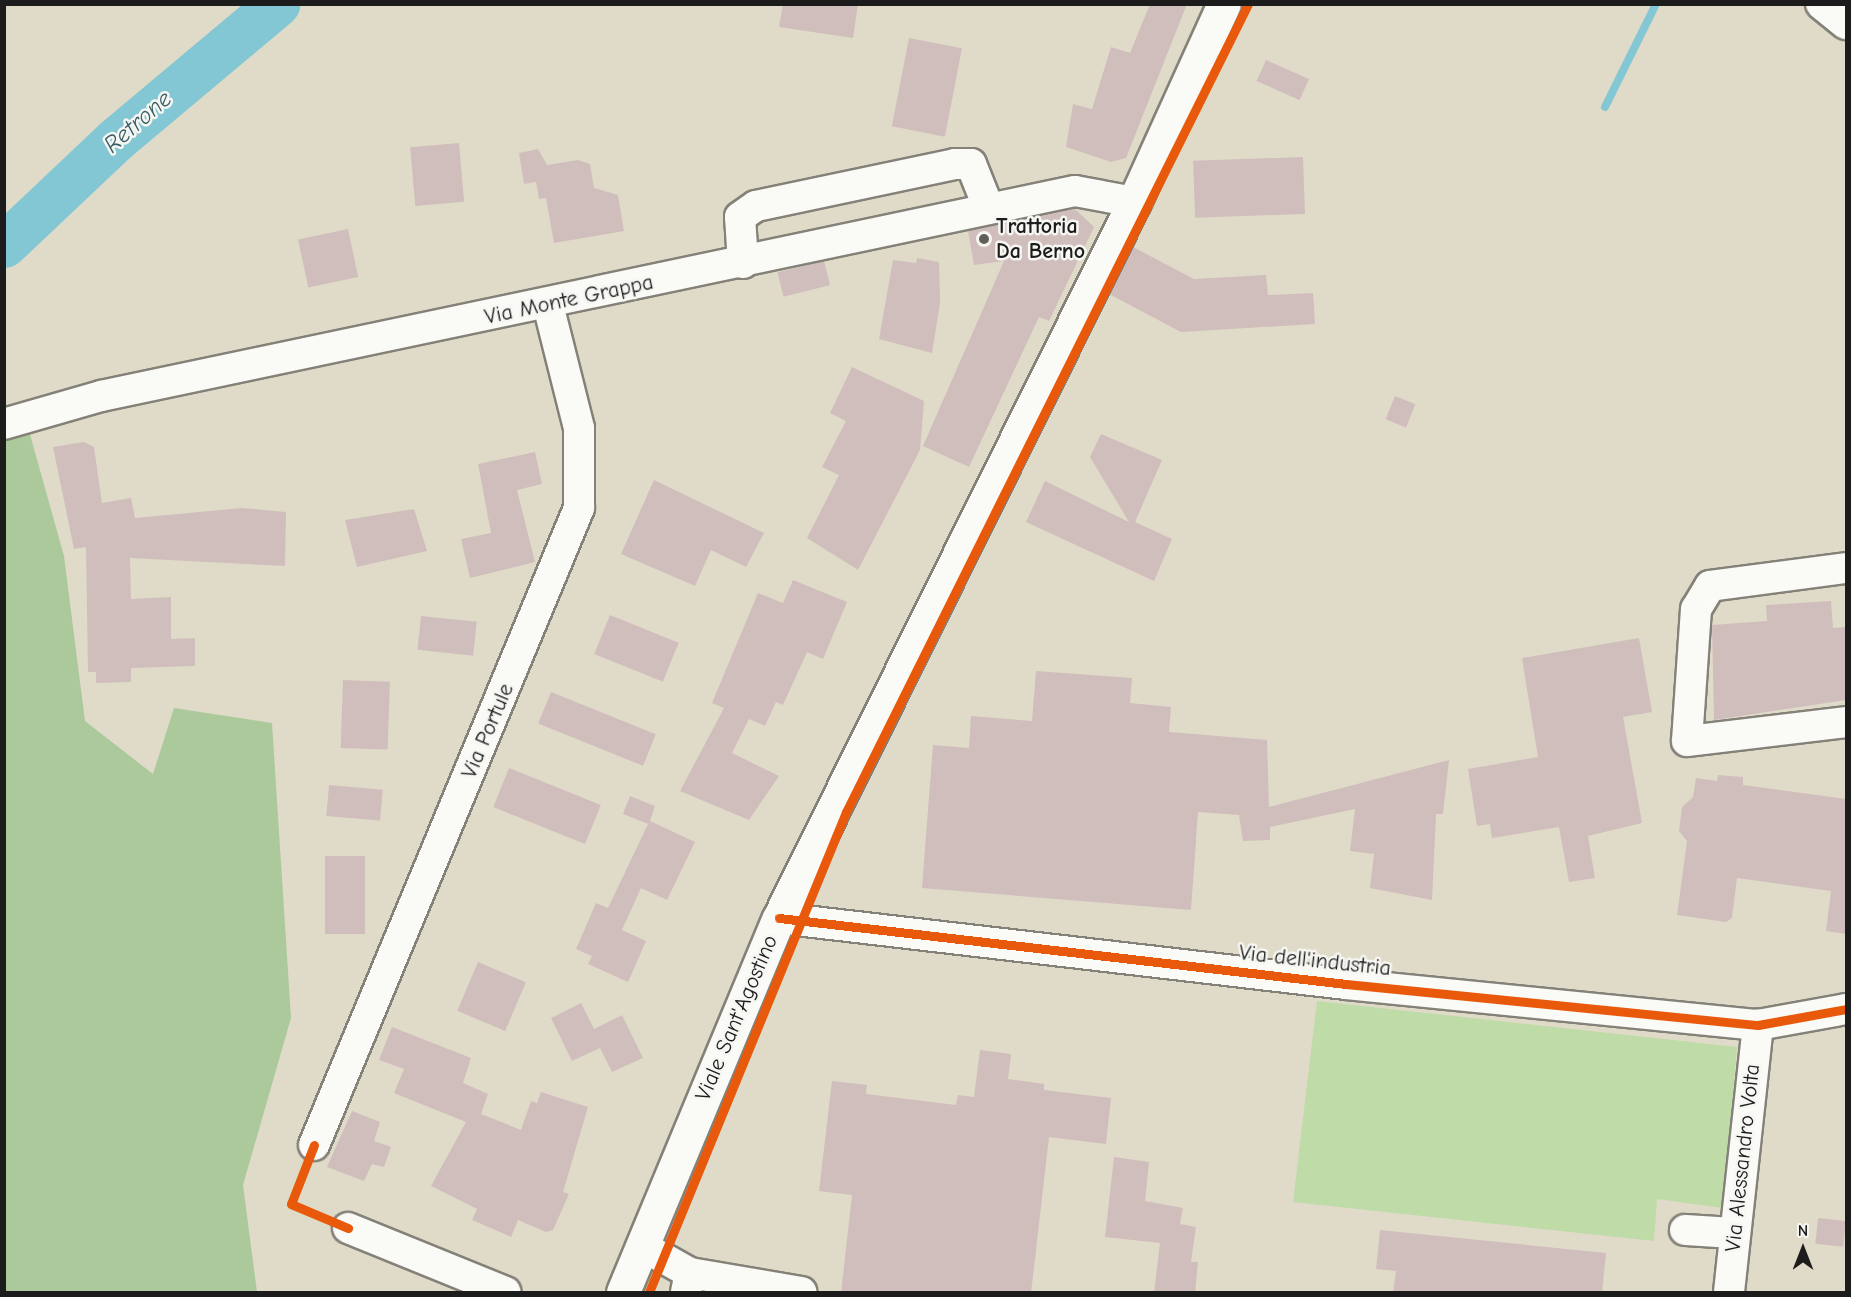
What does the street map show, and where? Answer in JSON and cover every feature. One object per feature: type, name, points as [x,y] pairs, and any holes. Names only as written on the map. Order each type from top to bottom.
[{"type":"main road","name":"Viale Sant'Agostino","points":[[623,1293],[779,918],[1134,202],[1224,4]]},
{"type":"street","points":[[1821,4],[1846,24]]},
{"type":"street","points":[[743,263],[740,218],[768,203],[955,164],[971,164],[989,209]]},
{"type":"street","name":"Via Monte Grappa","points":[[4,424],[101,396],[548,305],[1075,191],[1134,202]]},
{"type":"street","name":"Via Portule","points":[[314,1144],[579,508],[579,428],[548,305]]},
{"type":"street","points":[[1846,568],[1710,586],[1696,609],[1687,741],[1846,722]]},
{"type":"street","name":"Via dell'industria","points":[[779,918],[1346,984],[1758,1024],[1846,1009]]},
{"type":"street","name":"Via Alessandro Volta","points":[[1729,1293],[1758,1024]]},
{"type":"street","points":[[348,1228],[506,1293]]},
{"type":"street","points":[[1685,1230],[1734,1233]]},
{"type":"street","points":[[642,1246],[688,1283],[801,1293]]},
{"type":"green space","points":[[26,420],[64,556],[85,721],[153,774],[174,708],[272,723],[291,1018],[243,1185],[257,1292],[5,1292],[4,432]]},
{"type":"green space","points":[[1317,1001],[1737,1047],[1723,1208],[1657,1199],[1654,1241],[1293,1202]]},
{"type":"building","points":[[783,4],[858,4],[853,38],[779,27]]},
{"type":"building","points":[[1150,4],[1187,4],[1126,158],[1111,162],[1066,147],[1073,104],[1092,109],[1111,47],[1130,53]]},
{"type":"building","points":[[909,38],[962,48],[945,137],[892,126]]},
{"type":"building","points":[[1266,60],[1309,79],[1300,100],[1257,81]]},
{"type":"building","points":[[459,143],[464,202],[415,206],[410,147]]},
{"type":"building","points":[[538,149],[547,165],[578,160],[590,164],[594,188],[618,195],[624,231],[554,243],[546,198],[539,199],[536,182],[524,184],[519,153]]},
{"type":"building","points":[[1303,157],[1305,214],[1195,218],[1193,161]]},
{"type":"building","points":[[1075,209],[1094,227],[1049,321],[1039,317],[969,467],[923,446],[1004,261],[974,265],[968,231]]},
{"type":"building","points":[[348,229],[358,277],[308,288],[298,240]]},
{"type":"building","points":[[1133,247],[1194,279],[1266,275],[1268,295],[1313,293],[1315,324],[1181,332],[1109,294]]},
{"type":"building","points":[[917,258],[939,262],[940,303],[932,353],[879,339],[893,260],[916,263]]},
{"type":"building","points":[[824,261],[830,285],[783,297],[777,273]]},
{"type":"building","points":[[852,367],[924,401],[920,450],[858,570],[807,538],[839,475],[822,467],[846,421],[830,413]]},
{"type":"building","points":[[1395,396],[1415,404],[1406,427],[1386,419]]},
{"type":"building","points":[[1101,434],[1162,460],[1135,522],[1172,539],[1154,581],[1026,522],[1045,481],[1129,522],[1090,457]]},
{"type":"building","points":[[84,442],[94,447],[102,503],[131,498],[135,518],[242,508],[286,512],[285,566],[130,558],[131,599],[171,597],[171,639],[195,638],[195,666],[131,668],[131,682],[96,683],[96,672],[88,672],[86,547],[74,549],[53,447]]},
{"type":"building","points":[[535,452],[542,484],[517,490],[535,562],[470,578],[461,539],[491,533],[478,464]]},
{"type":"building","points":[[654,480],[764,533],[746,567],[711,550],[695,586],[621,554]]},
{"type":"building","points":[[414,509],[427,551],[357,567],[345,520]]},
{"type":"building","points":[[793,580],[847,602],[823,659],[807,652],[783,705],[776,702],[765,726],[749,719],[732,753],[779,776],[749,820],[680,791],[724,708],[712,703],[758,593],[783,603]]},
{"type":"building","points":[[1831,601],[1833,628],[1846,627],[1846,700],[1714,720],[1712,625],[1767,621],[1766,605]]},
{"type":"building","points":[[610,615],[679,643],[663,682],[594,654]]},
{"type":"building","points":[[421,616],[477,622],[473,656],[417,650]]},
{"type":"building","points":[[1639,638],[1652,712],[1623,717],[1642,823],[1588,836],[1595,878],[1569,882],[1559,827],[1492,838],[1490,824],[1477,826],[1468,769],[1538,757],[1522,658]]},
{"type":"building","points":[[1036,671],[1132,678],[1130,703],[1171,707],[1169,732],[1267,740],[1269,807],[1449,760],[1443,814],[1436,814],[1432,900],[1370,888],[1374,854],[1350,851],[1355,809],[1270,827],[1270,840],[1243,841],[1239,815],[1198,812],[1191,910],[922,888],[933,745],[969,748],[971,716],[1032,721]]},
{"type":"building","points":[[343,680],[390,682],[388,750],[341,748]]},
{"type":"building","points":[[551,692],[656,734],[643,766],[538,724]]},
{"type":"building","points":[[509,768],[601,805],[585,844],[493,807]]},
{"type":"building","points":[[1718,775],[1743,777],[1743,785],[1846,799],[1846,934],[1826,931],[1831,891],[1737,878],[1732,918],[1726,922],[1677,915],[1687,841],[1679,831],[1682,807],[1693,797],[1696,778],[1717,781]]},
{"type":"building","points":[[329,785],[383,790],[380,821],[326,816]]},
{"type":"building","points":[[630,796],[655,806],[650,821],[695,842],[667,900],[641,888],[622,930],[646,941],[628,982],[588,964],[592,956],[576,949],[596,903],[608,908],[648,824],[623,814]]},
{"type":"building","points":[[325,856],[365,856],[365,934],[325,934]]},
{"type":"building","points":[[478,962],[526,982],[505,1031],[457,1011]]},
{"type":"building","points":[[581,1003],[594,1029],[622,1015],[643,1058],[612,1072],[600,1048],[572,1061],[551,1018]]},
{"type":"building","points":[[392,1027],[471,1058],[463,1083],[488,1094],[481,1114],[521,1130],[531,1101],[537,1103],[541,1092],[588,1107],[563,1192],[569,1194],[553,1230],[546,1232],[518,1220],[511,1237],[472,1220],[477,1209],[431,1186],[466,1122],[394,1093],[404,1069],[379,1060]]},
{"type":"building","points":[[980,1050],[1011,1054],[1008,1079],[1044,1084],[1044,1090],[1111,1098],[1106,1144],[1049,1137],[1031,1293],[841,1293],[852,1195],[819,1191],[832,1081],[867,1085],[866,1094],[956,1105],[958,1095],[974,1097]]},
{"type":"building","points":[[352,1111],[380,1122],[374,1141],[391,1147],[384,1167],[372,1164],[364,1181],[327,1167]]},
{"type":"building","points":[[1114,1157],[1149,1162],[1145,1201],[1183,1208],[1180,1224],[1196,1227],[1191,1262],[1198,1262],[1195,1293],[1154,1293],[1160,1243],[1105,1237]]},
{"type":"building","points":[[1818,1218],[1846,1221],[1843,1247],[1815,1244]]},
{"type":"building","points":[[1380,1230],[1606,1253],[1602,1293],[1393,1293],[1396,1271],[1376,1269]]},
{"type":"waterway","name":"Retrone","points":[[4,245],[115,140],[277,4]]},
{"type":"waterway","points":[[1605,107],[1656,4]]},
{"type":"cycle path","points":[[649,1292],[846,812],[1248,4]]},
{"type":"cycle path","points":[[779,918],[1346,984],[1758,1025],[1846,1009]]},
{"type":"cycle path","points":[[314,1145],[291,1204],[348,1228]]},
{"type":"place","name":"Trattoria Da Berno","points":[[984,239]]}]
